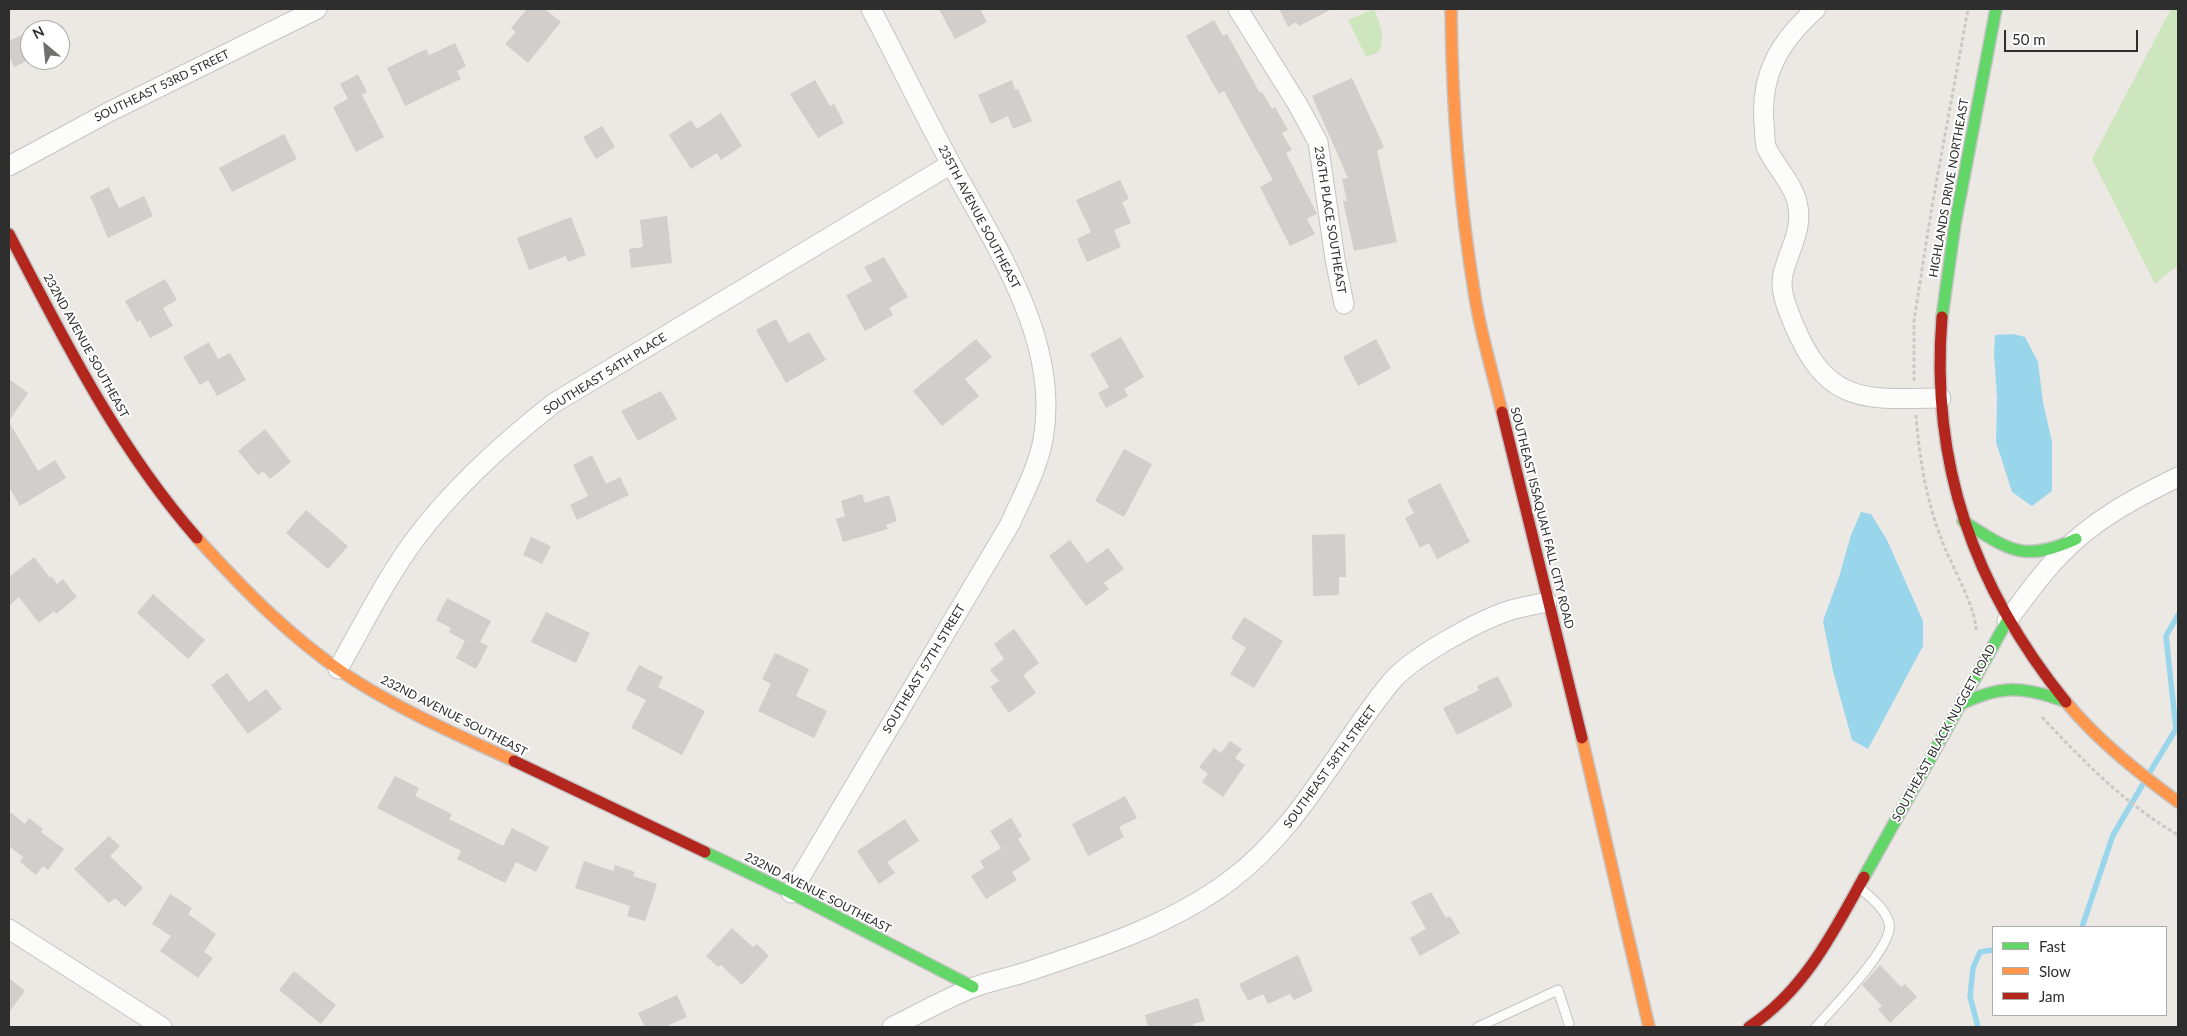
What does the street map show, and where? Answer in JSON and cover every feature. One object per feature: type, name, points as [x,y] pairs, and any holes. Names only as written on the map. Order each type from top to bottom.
[{"type":"main road","name":"SOUTHEAST ISSAQUAH FALL CITY ROAD","points":[[1451,9],[1452,91],[1459,180],[1475,299],[1547,602],[1572,695],[1649,1027]]},
{"type":"main road","name":"HIGHLANDS DRIVE NORTHEAST","points":[[1996,9],[1952,240],[1941,324],[1941,398],[1944,445],[1964,521],[1990,589],[2007,621],[2064,701],[2092,731],[2142,776],[2178,802]]},
{"type":"main road","name":"232ND AVENUE SOUTHEAST","points":[[9,234],[81,371],[118,431],[183,522],[212,556],[253,597],[282,624],[338,669],[423,718],[791,893],[973,987]]},
{"type":"main road","points":[[1964,521],[1997,541],[2024,552],[2046,551],[2076,539]]},
{"type":"main road","name":"SOUTHEAST BLACK NUGGET ROAD","points":[[1750,1027],[1784,1000],[1808,971],[1858,887],[2007,621]]},
{"type":"main road","points":[[1961,704],[1983,692],[2003,688],[2023,688],[2064,701]]},
{"type":"street","name":"SOUTHEAST 53RD STREET","points":[[9,166],[108,112],[317,9]]},
{"type":"street","name":"235TH AVENUE SOUTHEAST","points":[[871,9],[951,164],[1006,264],[1031,322],[1041,363],[1045,399],[1043,439]]},
{"type":"street","name":"236TH PLACE SOUTHEAST","points":[[1238,9],[1298,105],[1318,142],[1335,259],[1344,304]]},
{"type":"street","points":[[1816,9],[1793,30],[1767,76],[1762,101],[1766,147],[1797,201],[1799,231],[1782,276],[1785,302],[1810,356],[1836,386],[1849,393],[1876,398],[1941,398]]},
{"type":"street","name":"SOUTHEAST 54TH PLACE","points":[[338,669],[415,539],[444,503],[507,440],[554,403],[951,164]]},
{"type":"street","name":"SOUTHEAST 57TH STREET","points":[[791,893],[1010,524],[1033,473],[1043,439]]},
{"type":"street","name":"SOUTHEAST BLACK NUGGET ROAD","points":[[2007,621],[2059,556],[2076,539],[2132,499],[2178,477]]},
{"type":"street","name":"SOUTHEAST 58TH STREET","points":[[892,1027],[973,987],[1020,974],[1125,938],[1200,901],[1230,881],[1295,817],[1392,681],[1420,658],[1461,633],[1508,611],[1547,602]]},
{"type":"street","points":[[9,929],[162,1027]]},
{"type":"lane","points":[[1816,1027],[1878,955],[1888,938],[1890,924],[1885,915],[1858,887]]},
{"type":"lane","points":[[1478,1027],[1558,990],[1569,1024]]},
{"type":"path","points":[[2039,714],[2090,768],[2123,798],[2153,820],[2178,834]]},
{"type":"green space","points":[[1374,9],[1382,35],[1381,46],[1379,52],[1366,57],[1348,20]]},
{"type":"green space","points":[[2171,9],[2178,9],[2178,265],[2155,284],[2092,159]]},
{"type":"water","points":[[2013,334],[2025,337],[2038,362],[2043,402],[2052,442],[2052,491],[2032,506],[2012,492],[1996,442],[1995,335]]},
{"type":"water","points":[[1861,512],[1871,514],[1887,540],[1923,621],[1923,646],[1868,749],[1852,740],[1833,671],[1823,621],[1839,577],[1851,535]]},
{"type":"building","points":[[527,9],[545,9],[561,22],[528,63],[505,44],[516,32],[511,28]]},
{"type":"building","points":[[939,9],[980,9],[987,22],[955,39]]},
{"type":"building","points":[[1279,9],[1332,9],[1299,26],[1296,22],[1288,27]]},
{"type":"building","points":[[1214,20],[1223,36],[1227,34],[1260,93],[1262,92],[1272,109],[1275,107],[1288,130],[1282,133],[1292,150],[1286,153],[1317,214],[1307,219],[1315,234],[1290,246],[1260,187],[1273,180],[1224,91],[1219,94],[1186,36]]},
{"type":"building","points":[[20,36],[20,64],[14,67],[9,56],[9,41]]},
{"type":"building","points":[[455,43],[466,66],[457,71],[461,79],[405,106],[387,68],[426,49],[429,55]]},
{"type":"building","points":[[358,74],[367,92],[362,95],[384,137],[356,152],[333,107],[348,99],[340,84]]},
{"type":"building","points":[[1352,78],[1384,147],[1377,151],[1397,242],[1354,251],[1343,201],[1347,201],[1342,179],[1348,178],[1312,96]]},
{"type":"building","points":[[815,80],[830,106],[834,104],[844,123],[818,138],[790,94]]},
{"type":"building","points":[[1012,80],[1015,90],[1018,89],[1032,121],[1013,129],[1008,116],[991,124],[978,95]]},
{"type":"building","points":[[721,113],[742,146],[721,160],[717,153],[691,169],[669,135],[691,120],[697,129]]},
{"type":"building","points":[[602,126],[615,147],[596,159],[583,137]]},
{"type":"building","points":[[284,134],[297,159],[232,192],[219,168]]},
{"type":"building","points":[[1120,180],[1129,199],[1122,202],[1131,223],[1114,230],[1121,247],[1087,262],[1077,239],[1091,232],[1076,200]]},
{"type":"building","points":[[109,187],[119,208],[144,196],[153,216],[108,238],[90,196]]},
{"type":"building","points":[[667,216],[672,263],[631,268],[629,249],[643,247],[640,220]]},
{"type":"building","points":[[571,217],[586,255],[568,262],[566,256],[529,270],[517,238]]},
{"type":"building","points":[[884,257],[908,297],[889,308],[893,315],[865,331],[846,295],[872,281],[864,267]]},
{"type":"building","points":[[165,279],[177,300],[163,308],[173,326],[150,338],[140,320],[137,322],[125,301]]},
{"type":"building","points":[[776,319],[789,343],[809,332],[826,360],[786,383],[756,330]]},
{"type":"building","points":[[1121,337],[1144,377],[1124,389],[1128,396],[1106,408],[1098,393],[1109,387],[1090,354]]},
{"type":"building","points":[[976,339],[992,357],[965,379],[979,396],[942,426],[913,391]]},
{"type":"building","points":[[1376,339],[1391,368],[1358,386],[1343,357]]},
{"type":"building","points":[[209,342],[218,359],[230,353],[246,380],[217,396],[208,380],[200,385],[183,357]]},
{"type":"building","points":[[9,379],[28,393],[9,421]]},
{"type":"building","points":[[661,391],[677,419],[638,441],[621,411]]},
{"type":"building","points":[[9,422],[38,471],[55,460],[66,478],[20,506],[9,487]]},
{"type":"building","points":[[265,429],[291,462],[270,479],[263,471],[258,475],[238,451]]},
{"type":"building","points":[[1124,449],[1152,464],[1124,517],[1095,501]]},
{"type":"building","points":[[592,455],[606,484],[620,477],[629,495],[577,520],[570,505],[588,496],[573,465]]},
{"type":"building","points":[[1440,483],[1470,542],[1437,559],[1429,543],[1420,548],[1405,518],[1414,513],[1407,500]]},
{"type":"building","points":[[862,494],[865,503],[889,495],[897,521],[886,525],[888,529],[843,542],[836,519],[845,516],[841,501]]},
{"type":"building","points":[[306,510],[348,546],[328,569],[286,533]]},
{"type":"building","points":[[1345,534],[1346,577],[1339,577],[1339,595],[1313,596],[1312,535]]},
{"type":"building","points":[[531,537],[551,546],[542,564],[523,555]]},
{"type":"building","points":[[1070,540],[1087,563],[1108,548],[1124,569],[1104,583],[1109,589],[1086,606],[1049,556]]},
{"type":"building","points":[[34,557],[50,578],[51,576],[57,584],[63,579],[77,597],[56,614],[54,611],[39,623],[19,597],[9,606],[9,577]]},
{"type":"building","points":[[153,594],[205,640],[188,659],[137,613]]},
{"type":"building","points":[[447,598],[491,621],[480,642],[488,646],[476,669],[456,658],[465,641],[449,632],[451,628],[436,620]]},
{"type":"building","points":[[546,612],[590,633],[576,663],[531,642]]},
{"type":"building","points":[[1244,617],[1283,641],[1254,688],[1230,674],[1246,648],[1231,638]]},
{"type":"building","points":[[1014,629],[1039,663],[1023,675],[1036,693],[1009,713],[990,687],[999,681],[990,670],[1004,659],[994,644]]},
{"type":"building","points":[[775,653],[809,669],[796,696],[827,711],[814,738],[758,711],[771,684],[762,679]]},
{"type":"building","points":[[639,665],[663,677],[658,687],[705,711],[682,755],[631,728],[646,700],[626,690]]},
{"type":"building","points":[[227,673],[249,702],[266,689],[282,709],[248,734],[211,685]]},
{"type":"building","points":[[1498,676],[1513,706],[1457,735],[1443,708],[1479,690],[1477,686]]},
{"type":"building","points":[[1230,741],[1242,749],[1235,758],[1245,765],[1223,797],[1202,782],[1208,774],[1199,767],[1214,748],[1221,753]]},
{"type":"building","points":[[395,776],[419,788],[415,796],[452,814],[449,819],[503,846],[512,828],[549,847],[536,872],[516,862],[505,883],[457,859],[461,851],[377,808]]},
{"type":"building","points":[[1125,796],[1137,818],[1119,827],[1124,837],[1088,856],[1072,824]]},
{"type":"building","points":[[9,811],[25,824],[29,818],[43,829],[41,832],[64,849],[48,870],[43,866],[36,875],[20,862],[23,857],[9,846]]},
{"type":"building","points":[[1011,818],[1022,836],[1018,839],[1031,860],[1012,872],[1017,880],[986,899],[971,876],[984,868],[980,861],[1001,848],[990,831]]},
{"type":"building","points":[[905,819],[919,841],[887,862],[895,873],[879,884],[857,851]]},
{"type":"building","points":[[109,836],[120,846],[110,856],[143,888],[125,907],[115,898],[109,903],[74,869]]},
{"type":"building","points":[[584,861],[613,871],[615,865],[635,872],[633,876],[657,884],[645,921],[627,916],[630,906],[575,888]]},
{"type":"building","points":[[1431,892],[1446,918],[1450,916],[1460,933],[1420,956],[1410,938],[1426,929],[1411,902]]},
{"type":"building","points":[[170,894],[192,908],[188,914],[216,934],[204,952],[213,958],[198,978],[160,951],[171,936],[152,924]]},
{"type":"building","points":[[732,928],[753,947],[757,944],[769,956],[742,985],[721,965],[718,967],[706,956]]},
{"type":"building","points":[[1298,955],[1313,991],[1294,1000],[1290,994],[1268,1004],[1263,994],[1248,1001],[1239,984]]},
{"type":"building","points":[[1880,965],[1901,987],[1905,984],[1917,997],[1890,1023],[1878,1009],[1882,1006],[1862,985]]},
{"type":"building","points":[[294,971],[336,1005],[321,1024],[279,990]]},
{"type":"building","points":[[9,978],[25,991],[9,1012]]},
{"type":"building","points":[[677,995],[687,1017],[665,1027],[645,1027],[638,1013]]},
{"type":"building","points":[[1198,998],[1205,1021],[1193,1024],[1194,1027],[1148,1027],[1145,1015]]},
{"type":"waterway","points":[[2150,772],[2176,729],[2166,636],[2178,615]]},
{"type":"waterway","points":[[2082,926],[2113,835],[2143,784]]},
{"type":"waterway","points":[[1978,1027],[1970,996],[1973,968],[1980,952],[1992,950]]},
{"type":"traffic: fast","points":[[1942,317],[1955,224],[1996,9]]},
{"type":"traffic: fast","points":[[1963,521],[2005,546],[2017,550],[2042,550],[2076,539]]},
{"type":"traffic: fast","points":[[1864,877],[2007,621]]},
{"type":"traffic: fast","points":[[1961,704],[1988,693],[2012,690],[2036,692],[2064,701]]},
{"type":"traffic: fast","points":[[705,852],[791,893],[973,987]]},
{"type":"traffic: slow","points":[[1451,9],[1455,117],[1469,261],[1484,340],[1502,412]]},
{"type":"traffic: slow","points":[[197,538],[268,612],[307,646],[348,676],[409,711],[514,761]]},
{"type":"traffic: slow","points":[[2066,702],[2105,743],[2178,802]]},
{"type":"traffic: slow","points":[[1582,738],[1649,1027]]},
{"type":"traffic: jam","points":[[9,234],[50,314],[117,430],[168,503],[197,538]]},
{"type":"traffic: jam","points":[[1942,317],[1940,371],[1943,423],[1952,473],[1965,522],[1983,569],[2006,614],[2034,659],[2066,702]]},
{"type":"traffic: jam","points":[[1502,412],[1582,738]]},
{"type":"traffic: jam","points":[[514,761],[705,852]]},
{"type":"traffic: jam","points":[[1749,1027],[1786,996],[1816,959],[1864,877]]}]
